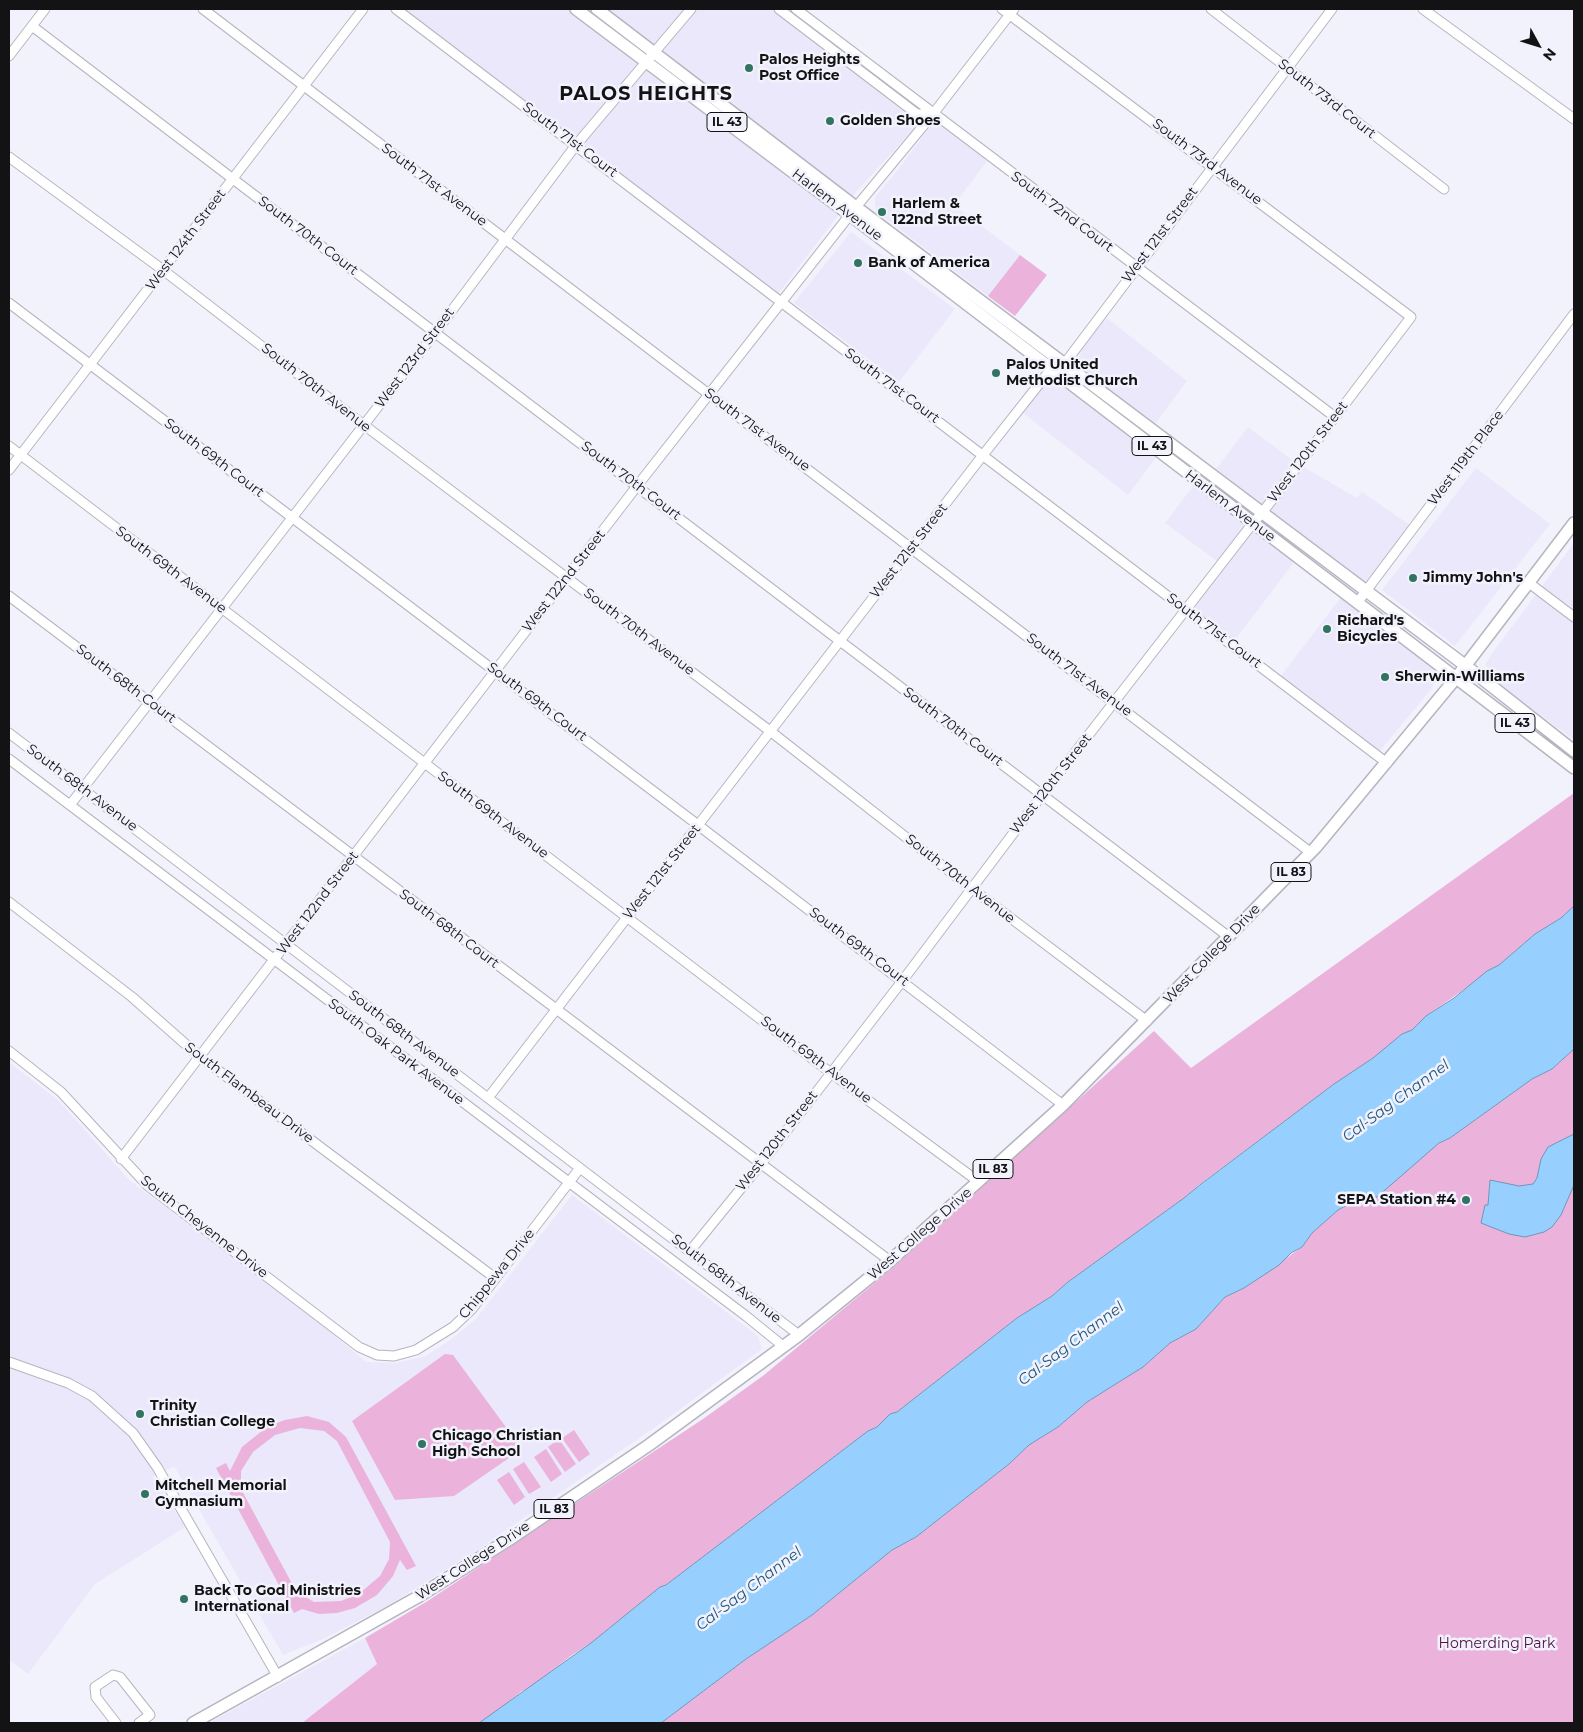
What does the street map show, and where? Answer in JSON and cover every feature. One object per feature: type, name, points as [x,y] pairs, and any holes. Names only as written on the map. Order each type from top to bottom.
[{"type":"main road","name":"Harlem Avenue","points":[[576,9],[649,57],[853,211],[1065,363],[1466,666],[1574,751]]},
{"type":"main road","name":"Harlem Avenue","points":[[597,9],[649,57]]},
{"type":"main road","name":"Harlem Avenue","points":[[853,211],[1051,369],[1574,768]]},
{"type":"main road","name":"West College Drive","points":[[193,1723],[416,1598],[513,1536],[649,1445],[798,1335],[890,1261],[1063,1105],[1310,852],[1387,763],[1466,666],[1574,523]]},
{"type":"street","points":[[9,56],[45,9]]},
{"type":"street","name":"South 71st Avenue","points":[[203,9],[1310,852]]},
{"type":"street","name":"West 124th Street","points":[[9,470],[363,9]]},
{"type":"street","name":"South 71st Court","points":[[396,9],[1387,763]]},
{"type":"street","name":"West 123rd Street","points":[[70,805],[435,333],[504,238],[576,145],[691,9]]},
{"type":"street","name":"South 72nd Court","points":[[779,9],[917,114],[933,114]]},
{"type":"street","name":"South 72nd Court","points":[[796,9],[1335,417]]},
{"type":"street","name":"South 73rd Court","points":[[1210,9],[1444,189]]},
{"type":"street","name":"West 121st Street","points":[[488,1098],[983,454],[1051,369],[1065,363],[1135,267],[1332,9]]},
{"type":"street","points":[[1423,9],[1573,114]]},
{"type":"street","name":"West 122nd Street","points":[[122,1160],[199,1056],[708,394],[853,211],[933,114],[1009,11]]},
{"type":"street","name":"South 73rd Avenue","points":[[1009,11],[1411,317]]},
{"type":"street","name":"South 70th Court","points":[[32,26],[1229,937]]},
{"type":"street","name":"South 70th Avenue","points":[[9,157],[163,270],[364,425],[770,731],[971,888],[1147,1021]]},
{"type":"street","name":"South 69th Court","points":[[9,303],[91,363],[902,980],[1063,1105]]},
{"type":"street","name":"West 119th Place","points":[[1357,603],[1574,314]]},
{"type":"street","name":"West 120th Street","points":[[690,1251],[760,1165],[1042,795],[1262,513],[1411,317]]},
{"type":"street","name":"South 69th Avenue","points":[[9,446],[831,1073],[979,1182]]},
{"type":"street","points":[[1529,583],[1574,617]]},
{"type":"street","name":"South 68th Court","points":[[9,596],[760,1165],[890,1261]]},
{"type":"street","name":"South 68th Avenue","points":[[9,733],[798,1335]]},
{"type":"street","name":"South Oak Park Avenue","points":[[9,758],[746,1316],[783,1346]]},
{"type":"street","name":"South Flambeau Drive","points":[[9,902],[132,997],[199,1056],[495,1278]]},
{"type":"street","name":"South Cheyenne Drive","points":[[9,1051],[61,1092],[148,1186],[359,1347],[377,1355],[394,1356]]},
{"type":"street","name":"Chippewa Drive","points":[[394,1356],[416,1350],[454,1327],[472,1309],[580,1168]]},
{"type":"street","points":[[9,1362],[68,1383],[92,1396],[133,1433],[157,1467],[278,1677]]},
{"type":"street","points":[[116,1723],[96,1697],[96,1687],[113,1675],[120,1677],[150,1714],[139,1723]]},
{"type":"shaded area","points":[[401,9],[774,9],[921,121],[856,192],[778,294]]},
{"type":"shaded area","points":[[940,122],[987,161],[954,205],[1020,255],[988,296],[877,212],[875,206],[875,197],[898,170],[931,125]]},
{"type":"shaded area","points":[[851,232],[955,309],[899,382],[794,303]]},
{"type":"shaded area","points":[[1107,318],[1187,381],[1155,424],[1076,363],[1087,339]]},
{"type":"shaded area","points":[[1051,376],[1157,456],[1128,495],[1022,412]]},
{"type":"shaded area","points":[[1248,427],[1295,462],[1357,498],[1362,492],[1410,525],[1366,583],[1216,469]]},
{"type":"shaded area","points":[[1476,468],[1550,524],[1455,646],[1382,590]]},
{"type":"shaded area","points":[[1194,485],[1295,561],[1234,641],[1192,610],[1225,567],[1165,523]]},
{"type":"shaded area","points":[[1574,543],[1574,740],[1491,678],[1486,664]]},
{"type":"shaded area","points":[[1342,596],[1431,665],[1436,678],[1432,688],[1379,752],[1280,677]]},
{"type":"shaded area","points":[[9,1062],[59,1101],[130,1181],[301,1307],[366,1362],[396,1363],[426,1356],[476,1319],[572,1195],[758,1336],[762,1349],[661,1423],[476,1551],[387,1606],[323,1639],[283,1655],[174,1466],[153,1477],[185,1527],[95,1584],[28,1674],[9,1660]]},
{"type":"shaded area","points":[[365,1638],[377,1664],[302,1723],[209,1723]]},
{"type":"green space","points":[[1020,255],[1047,275],[1015,316],[988,296]]},
{"type":"green space","points":[[1574,793],[1574,906],[1561,918],[1535,934],[1499,965],[1426,1016],[1412,1030],[1344,1080],[1334,1084],[1184,1198],[1068,1282],[1052,1296],[1017,1318],[897,1412],[890,1414],[877,1427],[868,1431],[666,1585],[660,1587],[591,1643],[572,1655],[528,1689],[522,1691],[485,1721],[479,1723],[302,1723],[377,1664],[365,1638],[426,1602],[703,1419],[764,1375],[896,1265],[1154,1031],[1191,1068]]},
{"type":"green space","name":"Homerding Park","points":[[1574,1049],[1574,1723],[661,1723],[746,1659],[812,1615],[892,1550],[916,1537],[1009,1464],[1029,1445],[1058,1427],[1087,1402],[1143,1367],[1170,1343],[1196,1329],[1225,1297],[1244,1288],[1302,1247],[1312,1233],[1338,1210],[1366,1195],[1532,1079],[1552,1069]]},
{"type":"green space","points":[[445,1354],[453,1355],[522,1449],[454,1496],[395,1500],[352,1421]]},
{"type":"green space","points":[[307,1416],[329,1422],[346,1437],[416,1566],[407,1570],[400,1560],[393,1576],[377,1595],[355,1608],[337,1613],[319,1614],[302,1609],[294,1613],[216,1468],[226,1463],[230,1471],[242,1447],[268,1426],[285,1420]],"holes":[[[300,1428],[324,1431],[337,1441],[390,1542],[389,1559],[380,1576],[360,1593],[341,1601],[314,1602],[296,1591],[241,1489],[241,1471],[253,1452],[275,1435]]]},
{"type":"green space","points":[[574,1430],[590,1454],[579,1462],[562,1438]]},
{"type":"green space","points":[[559,1439],[576,1464],[565,1472],[548,1447]]},
{"type":"green space","points":[[546,1449],[562,1474],[551,1482],[534,1457]]},
{"type":"green space","points":[[524,1462],[541,1487],[529,1494],[513,1469]]},
{"type":"green space","points":[[509,1472],[525,1497],[514,1505],[497,1480]]},
{"type":"water","name":"Cal-Sag Channel","points":[[1574,906],[1574,1049],[1552,1069],[1532,1079],[1450,1138],[1439,1143],[1377,1197],[1366,1195],[1338,1210],[1312,1233],[1302,1247],[1291,1253],[1279,1265],[1244,1288],[1225,1297],[1196,1329],[1170,1343],[1143,1367],[1087,1402],[1058,1427],[1029,1445],[1009,1464],[916,1537],[892,1550],[812,1615],[746,1659],[661,1723],[479,1723],[591,1643],[660,1587],[666,1585],[868,1431],[877,1427],[890,1414],[897,1412],[1017,1318],[1052,1296],[1068,1282],[1184,1198],[1334,1084],[1373,1058],[1402,1034],[1412,1030],[1426,1016],[1454,998],[1487,971],[1499,965],[1535,934],[1561,918]]},
{"type":"water","points":[[1574,1134],[1574,1185],[1561,1215],[1552,1227],[1544,1232],[1525,1237],[1509,1234],[1481,1223],[1485,1205],[1488,1205],[1490,1180],[1519,1186],[1533,1184],[1537,1178],[1541,1159],[1548,1147]]},
{"type":"place","name":"Palos Heights Post Office","points":[[749,68]]},
{"type":"place","name":"Golden Shoes","points":[[830,121]]},
{"type":"place","name":"Harlem & 122nd Street","points":[[882,212]]},
{"type":"place","name":"Bank of America","points":[[858,263]]},
{"type":"place","name":"Palos United Methodist Church","points":[[996,373]]},
{"type":"place","name":"Jimmy John's","points":[[1413,578]]},
{"type":"place","name":"Richard's Bicycles","points":[[1327,629]]},
{"type":"place","name":"Sherwin-Williams","points":[[1385,677]]},
{"type":"place","name":"SEPA Station #4","points":[[1466,1200]]},
{"type":"place","name":"Trinity Christian College","points":[[140,1414]]},
{"type":"place","name":"Chicago Christian High School","points":[[422,1444]]},
{"type":"place","name":"Mitchell Memorial Gymnasium","points":[[145,1494]]},
{"type":"place","name":"Back To God Ministries International","points":[[184,1599]]},
{"type":"district","name":"PALOS HEIGHTS","points":[[646,94]]}]
